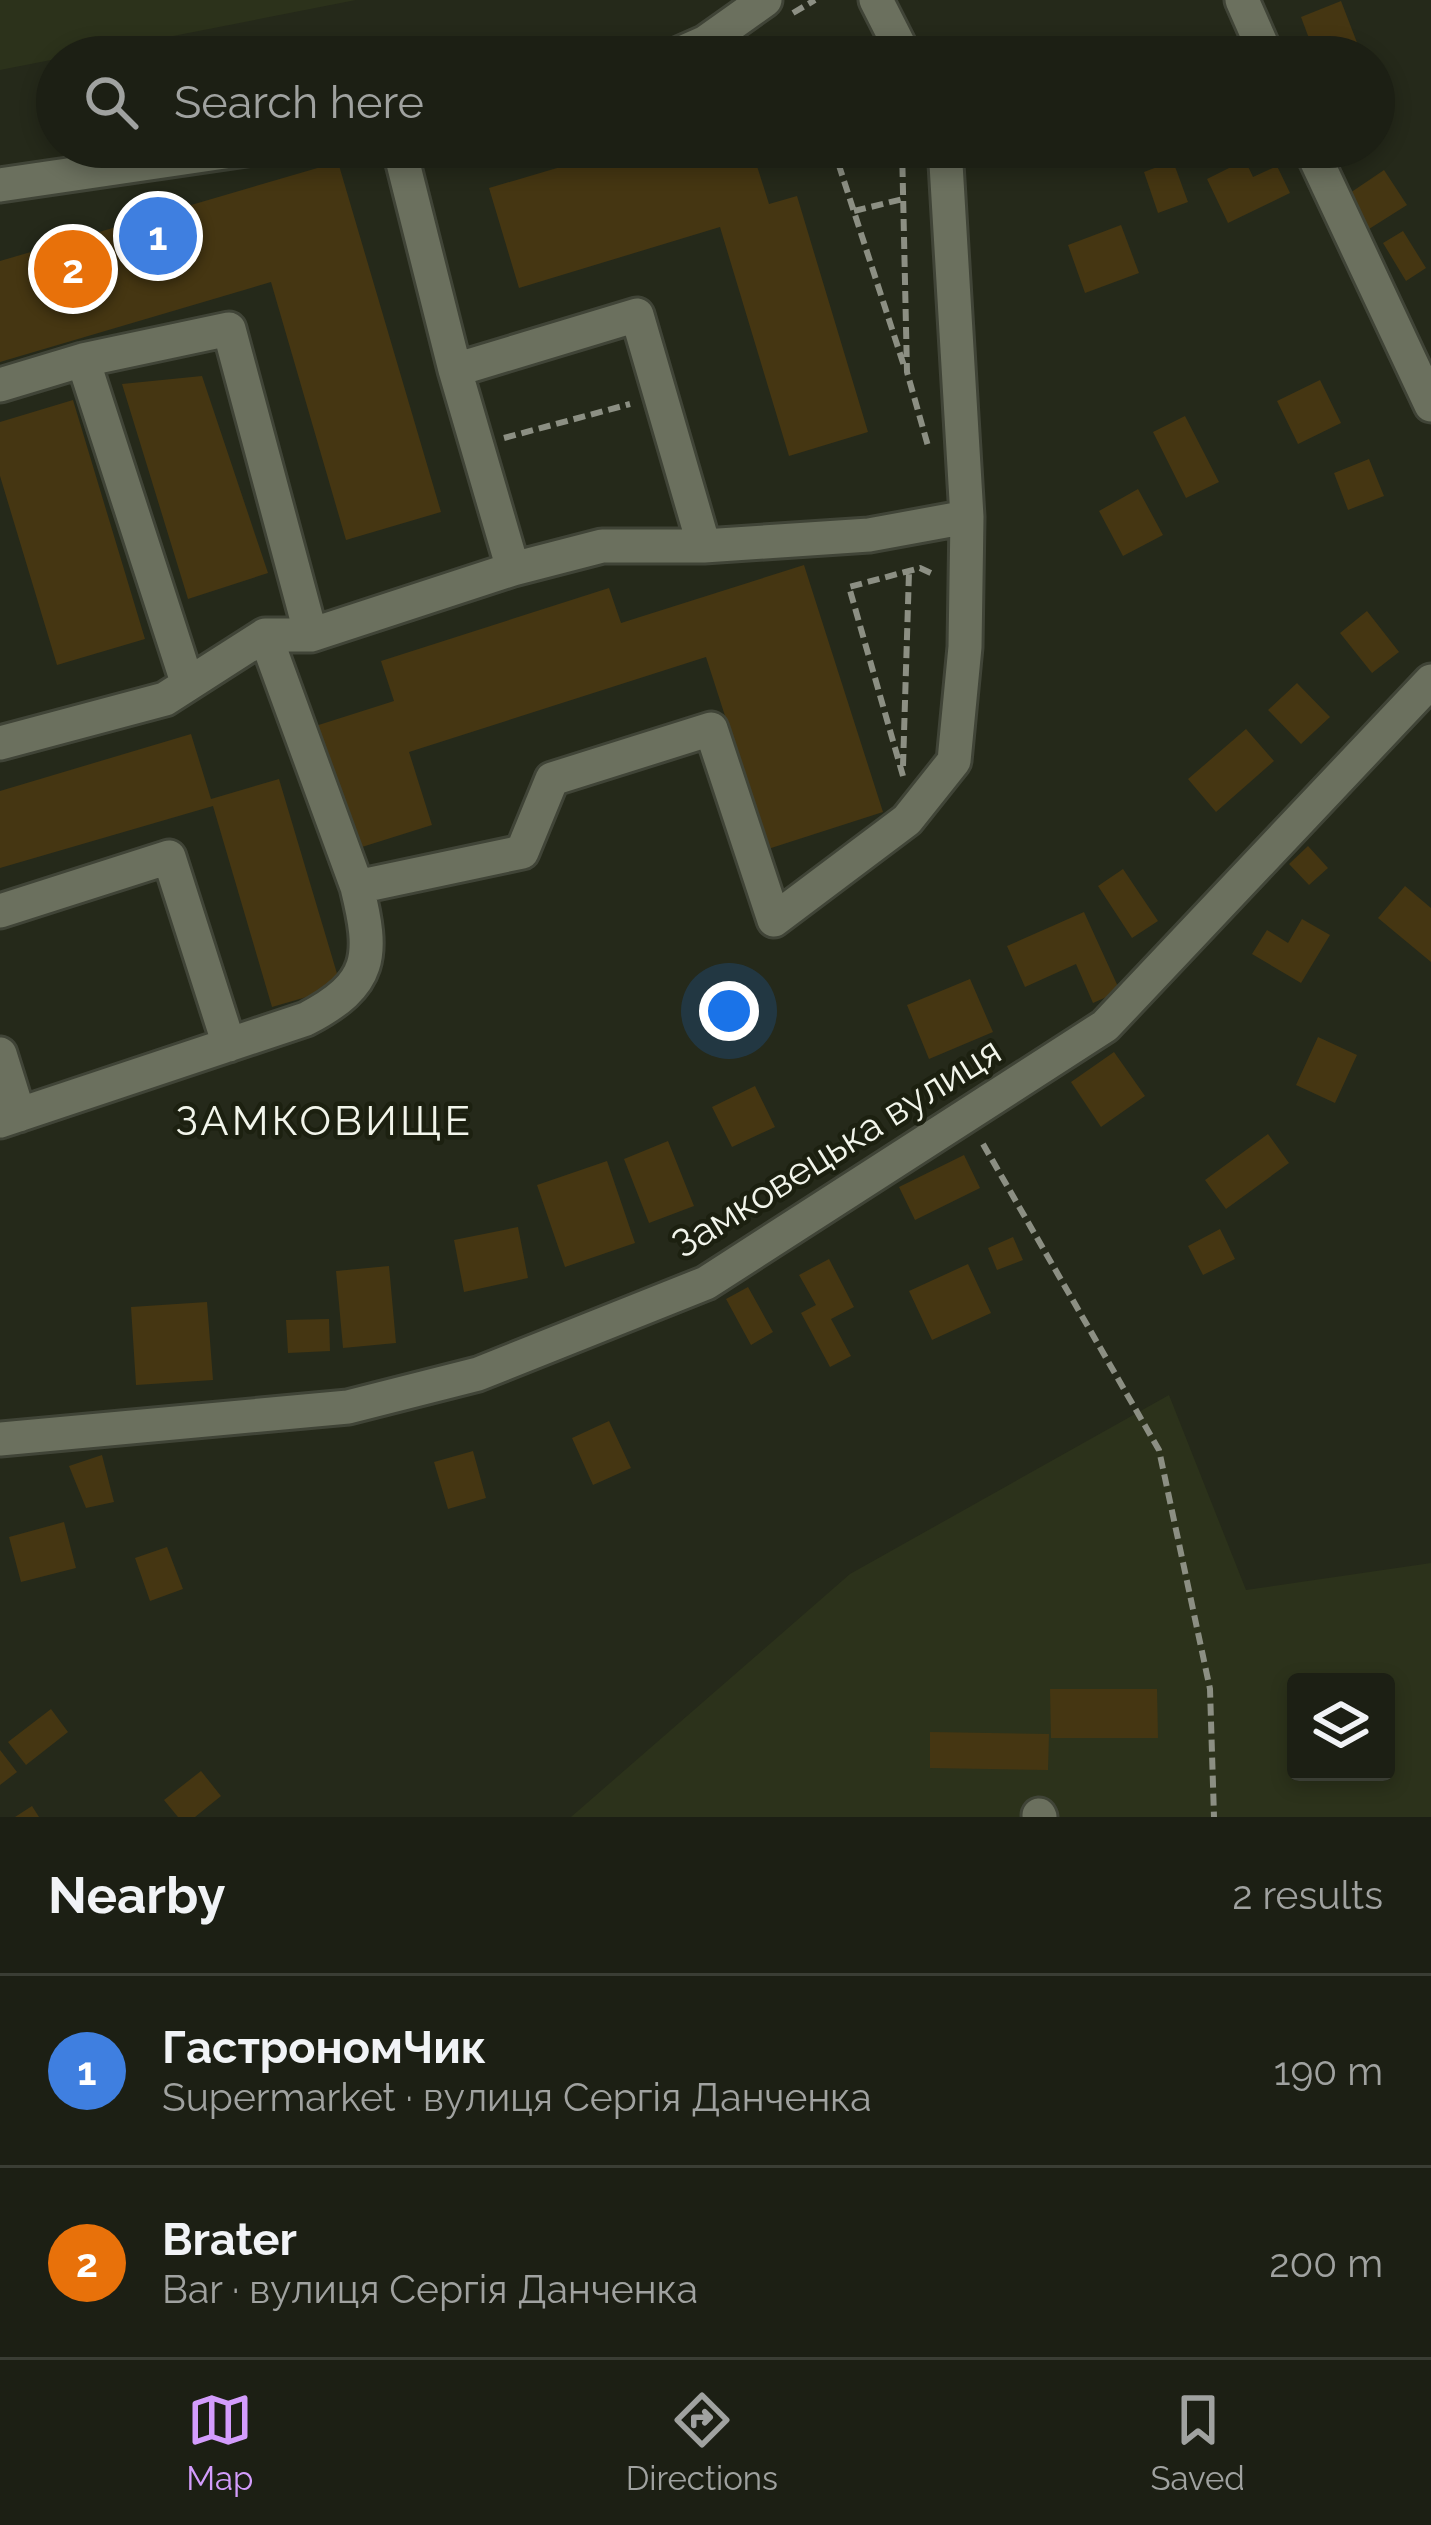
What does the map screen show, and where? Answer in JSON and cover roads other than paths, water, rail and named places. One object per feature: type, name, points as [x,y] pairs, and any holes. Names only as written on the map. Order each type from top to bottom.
[{"type":"street","points":[[714,36],[765,0]]},
{"type":"street","points":[[877,0],[894,36]]},
{"type":"street","points":[[1242,0],[1258,36]]},
{"type":"street","points":[[0,185],[116,168]]},
{"type":"street","points":[[405,168],[455,370],[513,569]]},
{"type":"street","points":[[357,887],[522,852],[552,778],[711,729],[774,920],[907,820],[954,761],[965,647],[967,517],[947,168]]},
{"type":"street","points":[[1320,168],[1431,405]]},
{"type":"street","points":[[455,370],[637,315],[704,546]]},
{"type":"street","points":[[0,385],[83,360],[229,329],[311,635]]},
{"type":"street","points":[[83,360],[187,682]]},
{"type":"street","points":[[0,743],[165,699],[266,635],[311,635],[513,569],[602,546],[704,546],[869,535],[967,517]]},
{"type":"street","points":[[0,1054],[9,1118],[307,1019],[356,985],[367,962],[368,930],[357,887],[266,635]]},
{"type":"street","name":"Замковецька вулиця","points":[[0,1438],[348,1407],[478,1374],[706,1283],[1105,1026],[1431,681]]},
{"type":"street","points":[[0,910],[169,857],[229,1045]]},
{"type":"place","name":"ГастрономЧик","points":[[158,236]]},
{"type":"place","name":"Brater","points":[[73,269]]},
{"type":"district","name":"ЗАМКОВИЩЕ","points":[[324,1120]]}]
